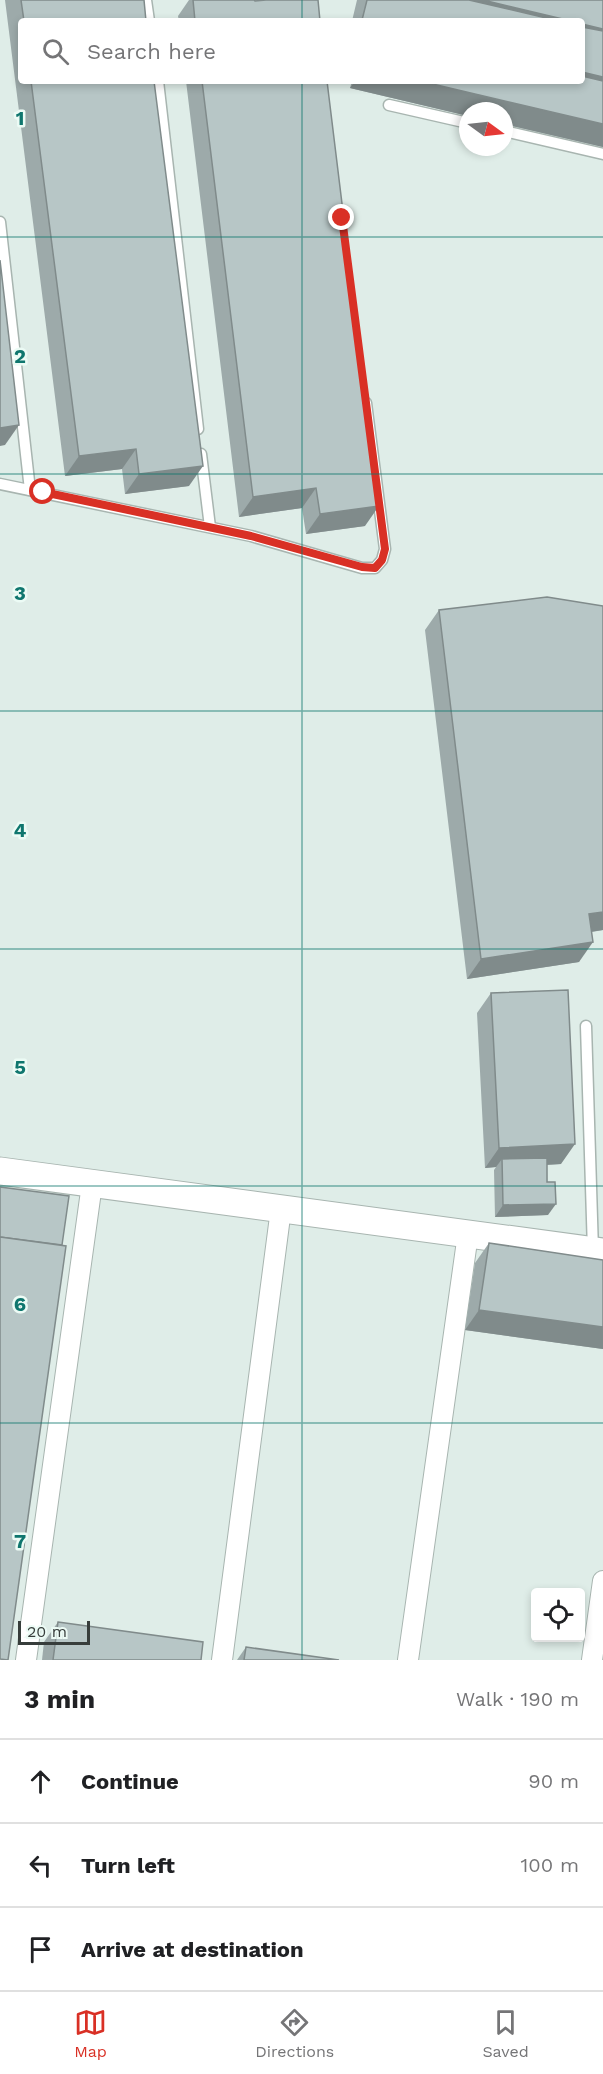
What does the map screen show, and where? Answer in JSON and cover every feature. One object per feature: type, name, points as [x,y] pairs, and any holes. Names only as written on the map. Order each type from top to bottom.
[{"type":"street","points":[[0,1172],[598,1252]]},
{"type":"street","points":[[26,1660],[92,1184]]},
{"type":"street","points":[[222,1660],[280,1209]]},
{"type":"street","points":[[408,1660],[468,1234]]},
{"type":"street","points":[[592,1660],[603,1581]]},
{"type":"lane","points":[[146,0],[149,18]]},
{"type":"lane","points":[[158,84],[210,527]]},
{"type":"lane","points":[[390,105],[459,121]]},
{"type":"lane","points":[[513,133],[603,154]]},
{"type":"lane","points":[[0,222],[30,490]]},
{"type":"lane","points":[[0,484],[251,536],[362,567],[375,568],[382,560],[385,549],[365,391]]},
{"type":"lane","points":[[586,1026],[598,1252]]},
{"type":"building","points":[[21,0],[144,0],[146,18],[24,18]]},
{"type":"building","points":[[193,0],[318,0],[320,18],[195,18]]},
{"type":"building","points":[[367,0],[469,0],[546,18],[362,18]]},
{"type":"building","points":[[483,0],[603,0],[603,29],[585,25],[585,18],[558,18]]},
{"type":"building","points":[[585,28],[603,31],[603,77],[585,73]]},
{"type":"building","points":[[585,77],[603,81],[603,124],[433,84],[585,84]]},
{"type":"building","points":[[31,84],[154,84],[203,466],[139,474],[136,449],[79,456]]},
{"type":"building","points":[[202,84],[327,84],[379,506],[320,514],[316,488],[253,497]]},
{"type":"building","points":[[0,260],[19,425],[0,428]]},
{"type":"building","points":[[547,597],[603,606],[603,912],[589,914],[593,942],[481,959],[439,610]]},
{"type":"building","points":[[568,990],[575,1144],[499,1148],[491,993]]},
{"type":"building","points":[[547,1158],[547,1182],[555,1182],[556,1204],[503,1205],[502,1159]]},
{"type":"building","points":[[0,1187],[69,1196],[62,1245],[0,1237]]},
{"type":"building","points":[[0,1237],[66,1246],[8,1660],[0,1659]]},
{"type":"building","points":[[489,1243],[603,1260],[603,1327],[479,1310]]},
{"type":"building","points":[[58,1622],[203,1642],[201,1660],[53,1660]]},
{"type":"building","points":[[246,1647],[339,1660],[244,1660]]},
{"type":"route","points":[[43,492],[251,536],[362,567],[375,568],[382,560],[385,549],[342,218]]}]
